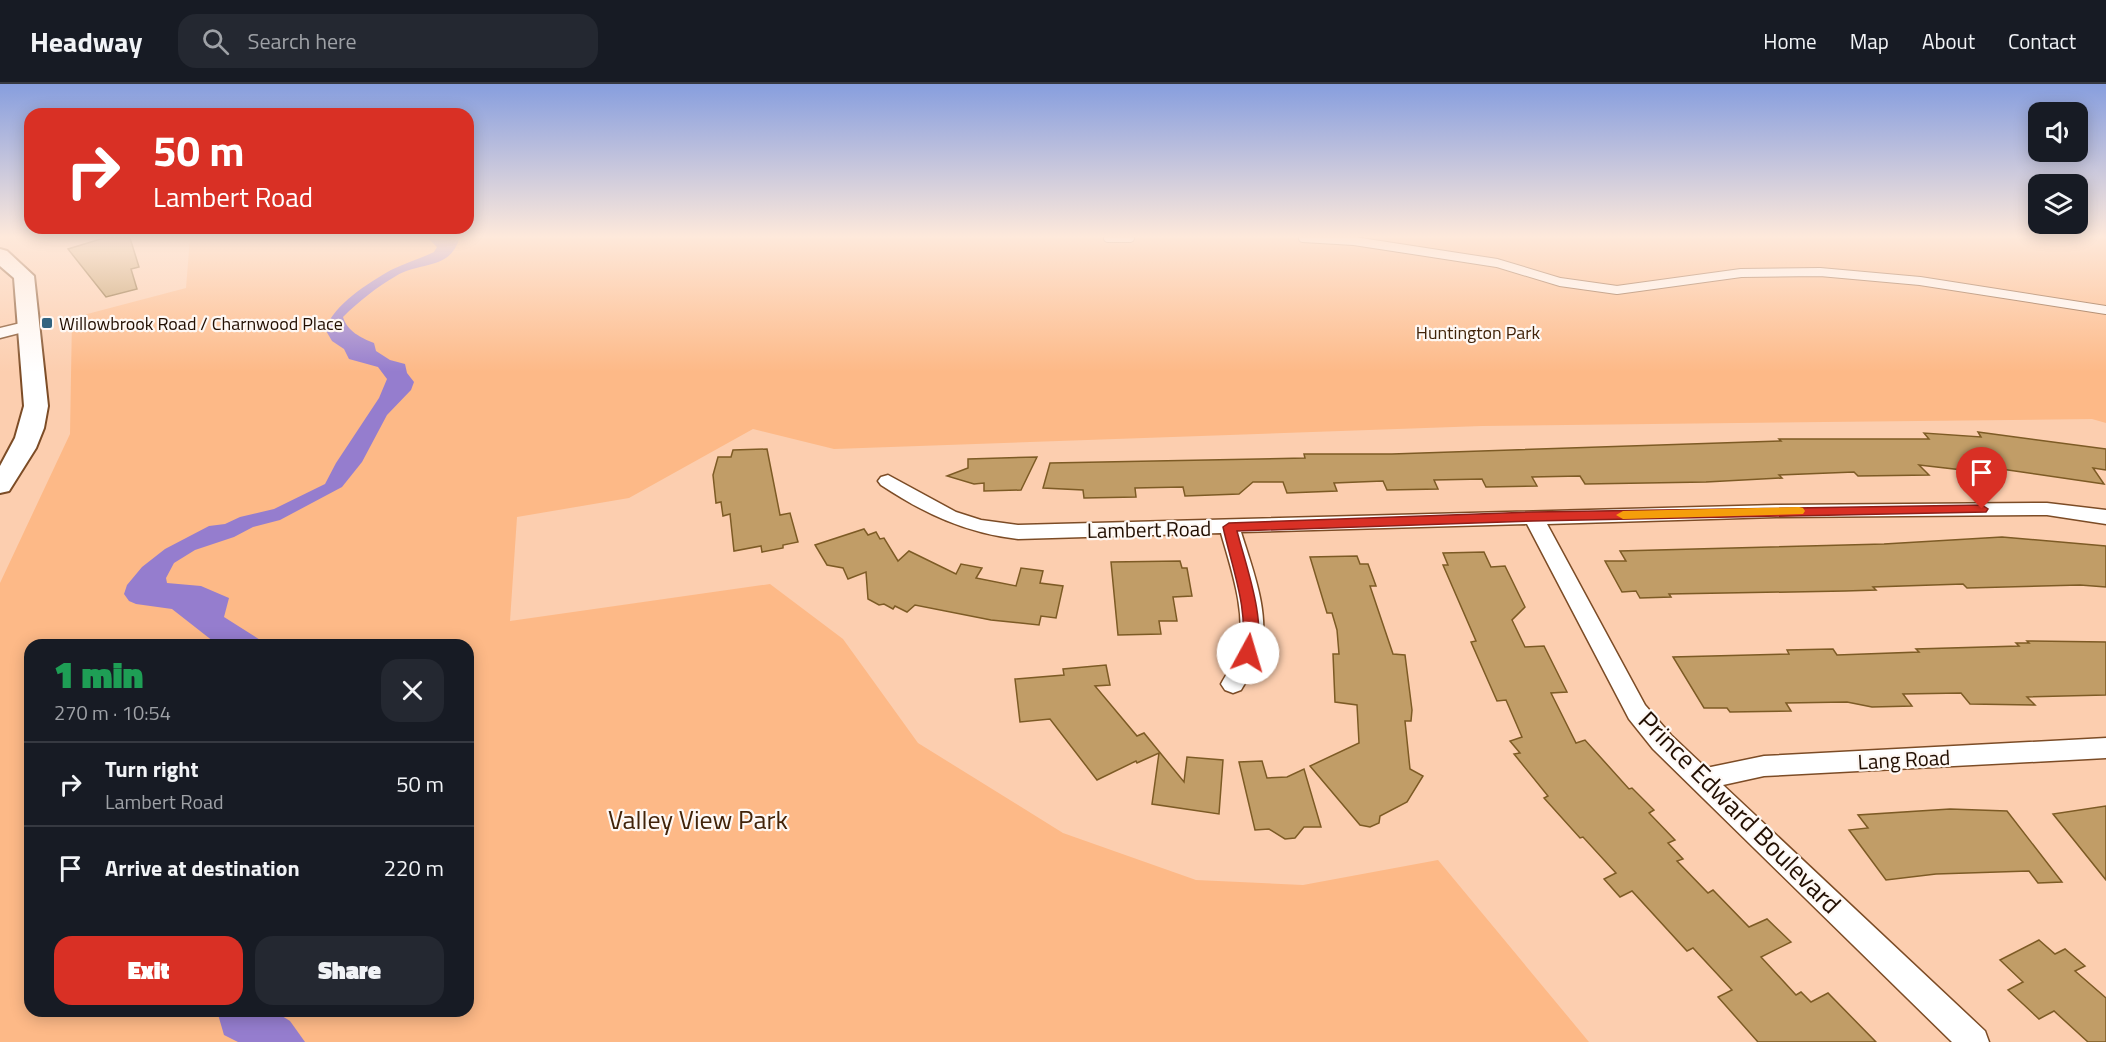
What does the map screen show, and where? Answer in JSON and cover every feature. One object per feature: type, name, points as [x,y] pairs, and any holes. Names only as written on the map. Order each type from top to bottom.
[{"type":"street","points":[[0,485],[27,443],[34,423],[36,406],[25,283]]},
{"type":"street","points":[[0,333],[29,326]]},
{"type":"street","name":"Lambert Road","points":[[888,481],[926,506],[951,518],[1002,531],[1229,527],[1533,516],[2047,509],[2106,517]]},
{"type":"street","name":"Prince Edward Boulevard","points":[[1533,516],[1637,712],[1662,742],[1974,1042]]},
{"type":"street","points":[[1229,527],[1251,617],[1252,635],[1248,653],[1233,684]]},
{"type":"street","name":"Lang Road","points":[[1703,779],[1764,766],[2106,748]]},
{"type":"lane","points":[[1565,283],[1617,290],[1670,283]]},
{"type":"lane","points":[[1931,283],[2106,310]]},
{"type":"green space","name":"Valley View Park","points":[[186,283],[2106,283],[2106,423],[2092,419],[1482,426],[834,449],[753,429],[629,498],[517,517],[510,621],[770,584],[843,639],[918,743],[1063,833],[1196,880],[1303,885],[1438,860],[1589,1042],[0,1042],[0,583],[70,434],[72,318],[186,288]]},
{"type":"shaded area","points":[[371,283],[386,283],[355,305],[343,317],[345,322],[351,330],[374,343],[376,351],[390,360],[405,364],[407,373],[414,382],[411,390],[387,415],[362,462],[342,487],[280,520],[253,527],[234,537],[195,550],[174,563],[166,578],[167,583],[201,586],[229,598],[224,617],[259,639],[210,639],[172,609],[129,601],[124,594],[127,585],[142,567],[165,549],[209,526],[225,524],[240,517],[274,509],[325,484],[336,463],[379,398],[387,379],[378,367],[349,359],[344,349],[332,341],[325,329],[336,311]]},
{"type":"shaded area","points":[[219,1017],[284,1017],[290,1021],[305,1042],[238,1042],[224,1035]]},
{"type":"building","points":[[95,283],[135,283],[137,289],[106,297]]},
{"type":"building","points":[[1978,432],[2106,449],[2106,470],[2093,468],[2104,484],[1994,468],[1998,474],[1919,465],[1929,475],[1858,476],[1854,472],[1779,475],[1782,478],[1706,482],[1585,484],[1580,476],[1532,477],[1537,486],[1486,487],[1482,479],[1434,480],[1438,489],[1387,490],[1383,481],[1334,483],[1337,491],[1287,493],[1283,482],[1253,482],[1239,494],[1185,496],[1183,487],[1135,488],[1136,497],[1084,498],[1083,490],[1043,488],[1050,463],[1305,458],[1304,454],[1392,454],[1781,441],[1779,439],[1929,439],[1924,433],[1981,437]]},
{"type":"building","points":[[767,449],[780,515],[790,513],[798,542],[762,552],[761,546],[734,551],[730,514],[723,516],[721,502],[716,503],[713,475],[718,457],[731,457],[733,450]]},
{"type":"building","points":[[1037,457],[1021,490],[984,491],[984,483],[974,484],[947,476],[968,468],[968,459]]},
{"type":"building","points":[[864,529],[868,535],[876,532],[880,539],[884,538],[898,561],[909,551],[956,574],[961,564],[982,568],[976,578],[1016,586],[1021,568],[1043,571],[1040,583],[1063,586],[1056,618],[1041,616],[1039,625],[991,620],[915,605],[907,612],[895,606],[893,609],[884,604],[879,605],[868,599],[866,572],[848,579],[843,568],[827,565],[815,545]]},
{"type":"building","points":[[2002,537],[2106,546],[2106,587],[2080,585],[1967,588],[1963,584],[1873,587],[1876,590],[1669,594],[1671,597],[1640,598],[1636,591],[1622,592],[1605,561],[1626,561],[1620,551],[1884,544]]},
{"type":"building","points":[[1484,552],[1491,567],[1505,566],[1525,607],[1512,620],[1525,647],[1544,646],[1567,692],[1551,693],[1576,743],[1585,740],[1629,789],[1632,788],[1654,810],[1649,813],[1675,840],[1668,843],[1683,859],[1677,861],[1708,893],[1713,890],[1749,927],[1767,919],[1791,942],[1761,957],[1796,995],[1801,992],[1811,1002],[1828,993],[1876,1042],[1758,1042],[1718,997],[1732,990],[1693,948],[1687,951],[1632,891],[1620,897],[1604,879],[1616,873],[1544,798],[1548,796],[1514,754],[1520,753],[1510,741],[1522,737],[1506,700],[1497,701],[1471,642],[1476,641],[1443,565],[1448,565],[1443,553]]},
{"type":"building","points":[[1357,556],[1360,564],[1368,564],[1376,586],[1370,586],[1393,654],[1405,655],[1412,710],[1411,721],[1405,721],[1410,769],[1423,776],[1407,802],[1380,816],[1379,823],[1370,827],[1360,825],[1310,766],[1359,743],[1357,705],[1335,702],[1333,654],[1339,654],[1337,630],[1332,613],[1327,613],[1310,557]]},
{"type":"building","points":[[1180,561],[1182,568],[1187,568],[1192,596],[1173,597],[1177,621],[1159,621],[1161,634],[1118,635],[1111,562]]},
{"type":"building","points":[[2027,641],[2106,642],[2106,695],[2027,697],[2035,705],[1970,704],[1961,693],[1903,694],[1912,706],[1872,707],[1847,702],[1786,703],[1791,711],[1730,712],[1727,708],[1704,708],[1673,657],[1789,654],[1787,650],[1833,649],[1837,655],[1919,652],[1916,649],[2019,646],[2016,643],[2029,643]]},
{"type":"building","points":[[1106,665],[1110,685],[1095,686],[1137,736],[1144,733],[1184,782],[1187,757],[1223,760],[1219,814],[1152,804],[1159,753],[1137,763],[1136,761],[1097,780],[1050,719],[1020,722],[1015,679],[1064,675],[1063,669]]},
{"type":"building","points":[[1262,761],[1267,778],[1287,777],[1304,769],[1321,827],[1304,827],[1295,838],[1285,839],[1269,829],[1255,830],[1239,762]]},
{"type":"building","points":[[2106,806],[2106,880],[2053,814]]},
{"type":"building","points":[[1950,809],[2007,811],[2062,882],[2038,883],[2029,871],[1936,874],[1886,880],[1849,830],[1868,828],[1858,815]]},
{"type":"building","points":[[2039,940],[2055,954],[2065,949],[2085,966],[2075,971],[2106,998],[2106,1042],[2088,1042],[2054,1011],[2039,1019],[2008,990],[2023,982],[2000,960]]},
{"type":"slow traffic","points":[[1623,515],[1799,511]]},
{"type":"place","name":"Willowbrook Road / Charnwood Place","points":[[47,323]]},
{"type":"route","points":[[1248,653],[1252,635],[1251,617],[1229,527],[1533,516],[1982,509]]},
{"type":"park label","name":"Huntington Park","points":[[1478,332]]}]
